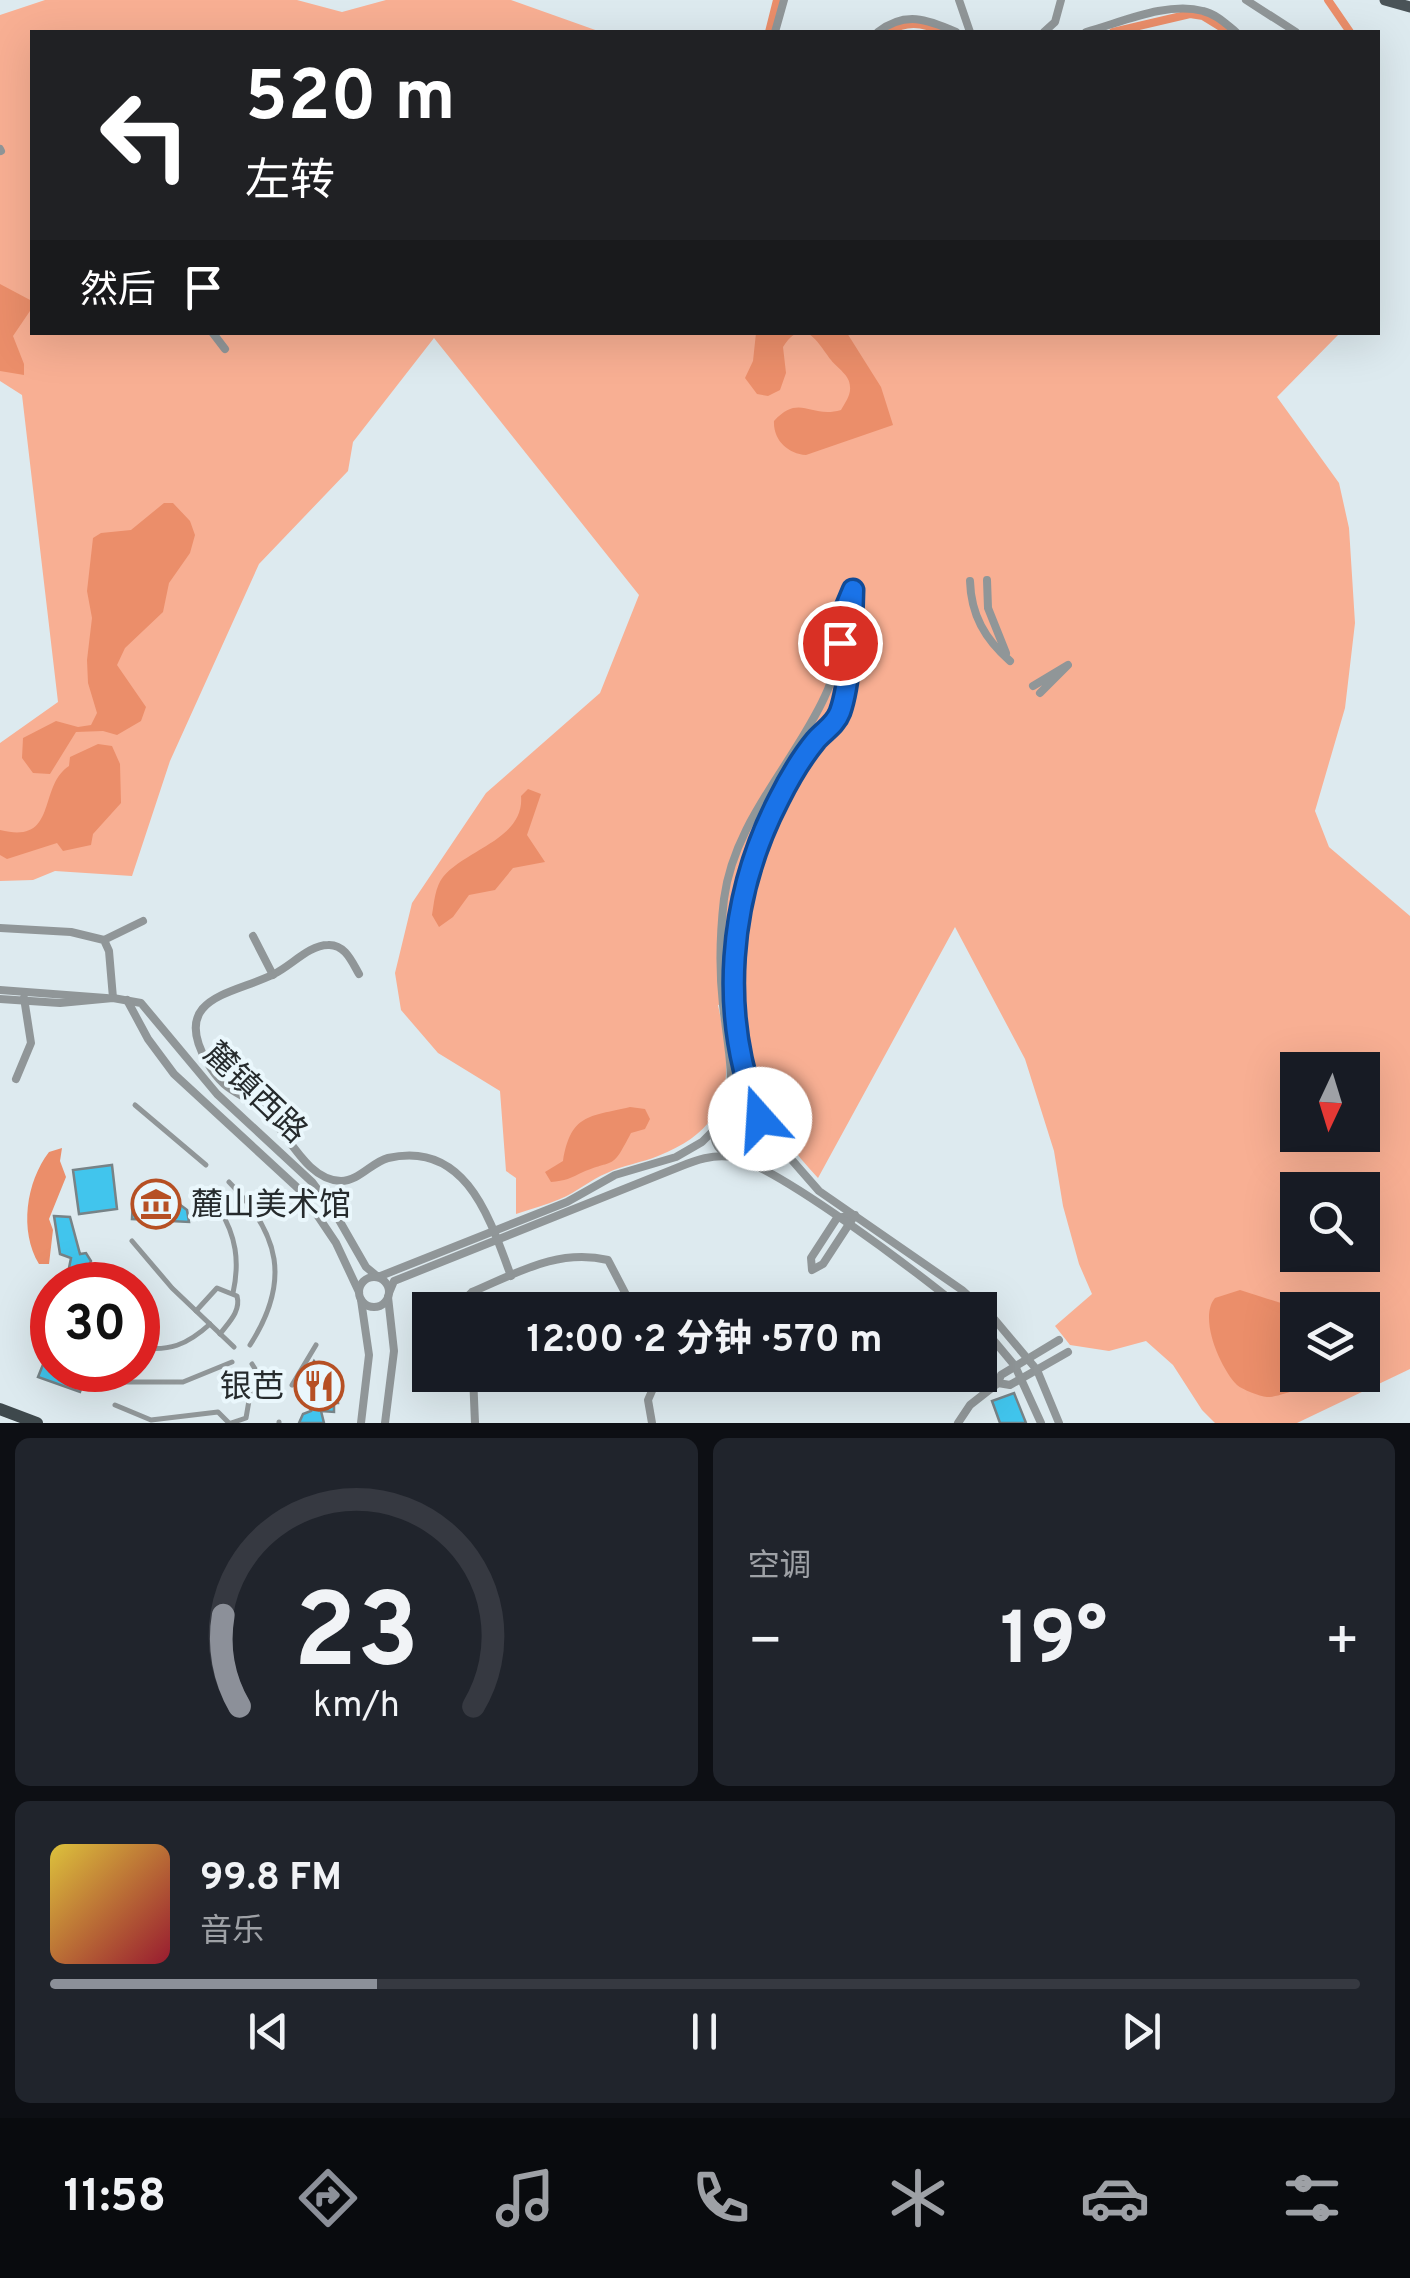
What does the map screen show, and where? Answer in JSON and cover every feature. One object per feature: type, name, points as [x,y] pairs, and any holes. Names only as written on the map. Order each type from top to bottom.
[{"type":"highway","points":[[0,1410],[37,1423]]},
{"type":"main road","points":[[1384,0],[1410,7]]},
{"type":"street","points":[[776,30],[784,0]]},
{"type":"street","points":[[959,0],[969,30]]},
{"type":"street","points":[[1046,30],[1055,22],[1061,0]]},
{"type":"street","points":[[1246,0],[1293,30]]},
{"type":"street","points":[[1093,30],[1156,13],[1190,9],[1216,16],[1234,30]]},
{"type":"street","points":[[882,30],[908,18],[922,18],[951,30]]},
{"type":"street","points":[[214,335],[225,349]]},
{"type":"street","points":[[970,581],[970,597],[982,631],[1010,661],[994,628],[987,580]]},
{"type":"street","points":[[360,1296],[364,1280],[378,1277],[497,1237],[571,1212],[678,1162],[702,1142],[728,1110],[734,1042],[734,978],[748,870],[779,798],[818,737],[840,714],[846,688],[853,590],[843,614],[836,672],[826,696],[768,789],[734,859],[725,894],[720,976],[734,1042],[762,1123],[760,1146],[744,1157],[713,1156],[678,1162],[615,1175],[497,1237],[394,1281],[389,1295],[376,1307],[360,1296]]},
{"type":"street","points":[[104,940],[143,921]]},
{"type":"street","points":[[0,928],[91,934],[104,940],[109,951],[109,998]]},
{"type":"street","points":[[253,936],[273,975]]},
{"type":"street","points":[[360,974],[346,952],[330,944],[318,947],[273,975],[207,1001],[200,1013],[199,1040],[221,1082],[268,1114],[294,1149],[324,1176],[353,1179],[382,1159],[392,1157],[440,1160],[456,1170],[476,1194],[511,1276]]},
{"type":"street","points":[[0,990],[24,998]]},
{"type":"street","points":[[16,1079],[31,1043],[24,998]]},
{"type":"street","points":[[0,999],[127,1000],[148,1040],[174,1074],[301,1191],[320,1216],[360,1296],[369,1355],[361,1423]]},
{"type":"street","name":"麓镇西路","points":[[127,1000],[147,1009],[216,1094],[312,1182],[335,1212],[366,1268],[378,1277]]},
{"type":"street","points":[[135,1106],[206,1165]]},
{"type":"street","points":[[728,1110],[746,1109],[762,1123],[796,1170],[819,1191],[962,1290],[1037,1370],[1059,1423]]},
{"type":"street","points":[[714,1129],[719,1147],[777,1178],[939,1292]]},
{"type":"street","points":[[229,1182],[254,1207],[273,1247],[274,1286],[264,1321],[250,1345]]},
{"type":"street","points":[[567,1202],[571,1212]]},
{"type":"street","points":[[218,1208],[237,1250],[239,1269],[233,1294]]},
{"type":"street","points":[[855,1215],[823,1264],[812,1270],[811,1258],[837,1218],[855,1215]]},
{"type":"street","points":[[132,1241],[234,1347]]},
{"type":"street","points":[[472,1292],[559,1256],[583,1254],[608,1260],[625,1292]]},
{"type":"street","points":[[378,1277],[386,1282],[389,1295],[394,1352],[385,1423]]},
{"type":"street","points":[[196,1311],[216,1288],[233,1294],[239,1304],[220,1334]]},
{"type":"street","points":[[160,1347],[172,1348],[191,1341],[210,1324]]},
{"type":"street","points":[[958,1423],[970,1404],[998,1384],[1001,1374],[1059,1340]]},
{"type":"street","points":[[997,1344],[1022,1378],[1041,1423]]},
{"type":"street","points":[[292,1385],[316,1346]]},
{"type":"street","points":[[998,1384],[1010,1385],[1068,1352]]},
{"type":"street","points":[[160,1382],[183,1382],[232,1362]]},
{"type":"street","points":[[114,1406],[151,1420],[218,1412],[230,1423],[246,1418],[251,1389],[265,1387],[252,1364]]},
{"type":"street","points":[[474,1392],[475,1423]]},
{"type":"street","points":[[652,1392],[648,1400],[652,1423]]},
{"type":"shaded area","points":[[45,0],[297,0],[342,12],[386,0],[511,0],[595,30],[30,30],[30,335],[1338,335],[1277,397],[1339,483],[1349,528],[1355,623],[1345,708],[1315,811],[1329,847],[1410,916],[1410,1369],[1380,1383],[1380,1292],[1280,1292],[1280,1392],[1362,1392],[1297,1423],[1215,1423],[1173,1365],[1146,1341],[1109,1351],[1070,1345],[1055,1326],[1092,1294],[1063,1206],[1054,1151],[1025,1059],[955,927],[818,1178],[784,1136],[768,1107],[755,1074],[743,1002],[718,1005],[726,1076],[715,1114],[702,1130],[658,1156],[613,1170],[560,1199],[516,1214],[516,1178],[506,1171],[500,1091],[438,1053],[401,1010],[395,973],[412,903],[486,793],[600,693],[639,595],[434,338],[353,442],[348,471],[259,564],[170,761],[132,876],[55,871],[33,880],[0,881],[0,743],[58,702],[22,395],[0,381],[0,15]]},
{"type":"shaded area","points":[[0,284],[30,300],[30,311],[13,336],[24,375],[0,371]]},
{"type":"shaded area","points":[[756,335],[794,335],[783,347],[786,373],[780,390],[768,396],[757,394],[745,378],[753,361]]},
{"type":"shaded area","points":[[810,335],[848,335],[881,387],[893,425],[806,455],[783,445],[774,421],[791,409],[841,410],[850,393],[846,376]]},
{"type":"shaded area","points":[[164,503],[173,503],[190,521],[195,535],[190,553],[169,583],[163,612],[125,648],[117,665],[146,707],[141,721],[117,735],[76,732],[50,774],[33,773],[22,758],[23,738],[56,721],[78,727],[91,725],[97,713],[88,683],[87,660],[92,618],[87,591],[93,538],[101,533],[131,530]]},
{"type":"shaded area","points":[[98,744],[112,746],[120,764],[121,803],[93,834],[91,845],[63,851],[57,843],[7,859],[0,855],[0,830],[19,832],[39,822],[70,757]]},
{"type":"shaded area","points":[[528,789],[541,794],[527,835],[545,862],[513,868],[495,890],[469,895],[453,917],[439,927],[432,915],[440,881],[514,823],[521,796]]},
{"type":"shaded area","points":[[630,1107],[645,1109],[650,1119],[645,1129],[631,1133],[616,1158],[568,1179],[551,1182],[545,1172],[563,1161],[577,1126],[592,1116]]},
{"type":"shaded area","points":[[62,1148],[60,1161],[66,1177],[49,1219],[53,1230],[49,1262],[38,1262],[29,1237],[28,1207],[35,1178],[49,1152]]},
{"type":"shaded area","points":[[1240,1290],[1280,1303],[1280,1392],[1288,1392],[1267,1397],[1237,1385],[1224,1367],[1210,1330],[1210,1307],[1215,1298]]},
{"type":"building","points":[[112,1165],[117,1209],[79,1214],[73,1170]]},
{"type":"building","name":"麓山美术馆","points":[[133,1198],[171,1198],[187,1210],[189,1222],[132,1219]]},
{"type":"building","points":[[54,1216],[70,1217],[80,1254],[86,1253],[91,1261],[70,1262],[71,1258],[60,1254]]},
{"type":"building","name":"银芭","points":[[314,1361],[337,1392],[338,1403],[334,1403],[334,1412],[321,1411],[324,1423],[299,1423],[303,1414],[311,1411],[303,1382]]},
{"type":"building","points":[[1014,1393],[1026,1423],[1000,1423],[992,1401]]},
{"type":"waterway","points":[[770,30],[777,0]]},
{"type":"waterway","points":[[1328,0],[1349,30]]},
{"type":"waterway","points":[[1122,30],[1190,14],[1203,16],[1226,30]]},
{"type":"waterway","points":[[893,30],[916,24],[937,30]]},
{"type":"place","name":"麓山美术馆","points":[[156,1204]]},
{"type":"place","name":"银芭","points":[[319,1386]]},
{"type":"route","points":[[760,1119],[745,1077],[734,1011],[738,930],[748,870],[779,798],[818,737],[831,728],[840,714],[846,688],[853,590],[843,614],[840,643]]}]
